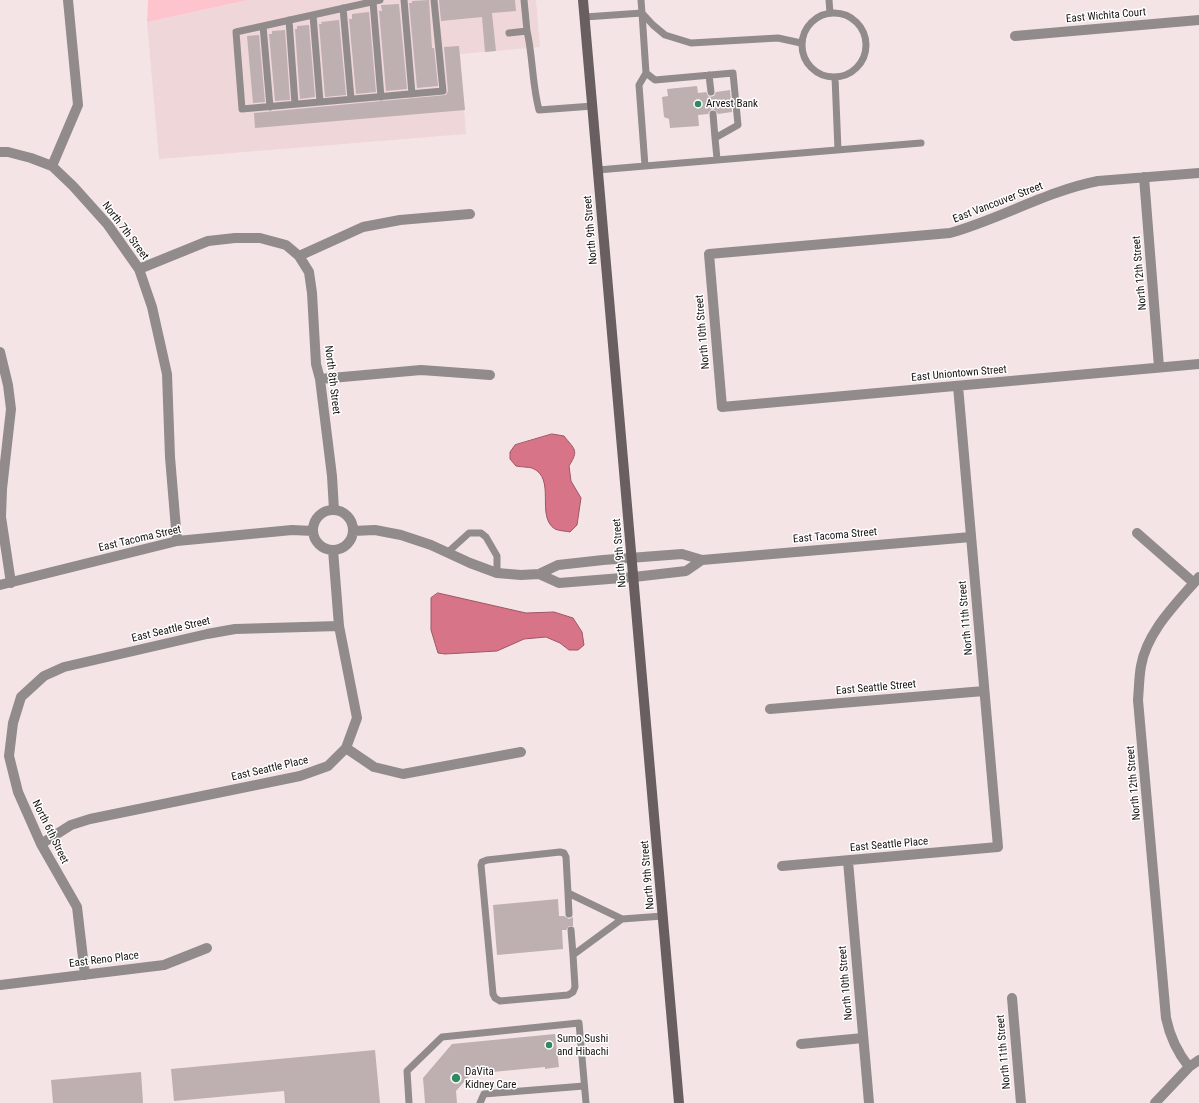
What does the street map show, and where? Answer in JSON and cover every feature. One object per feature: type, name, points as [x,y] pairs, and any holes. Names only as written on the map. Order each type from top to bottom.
[{"type":"main road","name":"North 9th Street","points":[[583,0],[679,1103]]},
{"type":"street","points":[[0,152],[8,152],[31,158],[52,166],[78,105],[68,0]]},
{"type":"street","name":"East Wichita Court","points":[[1015,36],[1199,20]]},
{"type":"street","name":"North 7th Street","points":[[52,166],[73,186],[108,225],[139,269],[152,307],[167,374],[170,457],[177,541]]},
{"type":"street","name":"East Vancouver Street","points":[[709,254],[950,233],[968,228],[1060,192],[1088,183],[1199,173]]},
{"type":"street","name":"North 12th Street","points":[[1144,177],[1159,367]]},
{"type":"street","points":[[139,269],[208,241],[235,238],[260,238],[286,245],[299,256],[363,226],[400,220],[470,214]]},
{"type":"street","name":"North 10th Street","points":[[709,254],[722,407]]},
{"type":"street","name":"North 8th Street","points":[[299,256],[309,272],[312,293],[316,364],[320,379],[332,476],[334,510]]},
{"type":"street","points":[[0,352],[8,386],[11,409],[2,489],[1,517],[11,583]]},
{"type":"street","name":"East Uniontown Street","points":[[722,407],[1199,364]]},
{"type":"street","points":[[320,379],[421,370],[490,376]]},
{"type":"street","name":"North 11th Street","points":[[958,386],[998,847]]},
{"type":"street","points":[[334,510],[341,511],[348,517],[352,523],[353,531],[347,544],[334,550],[324,548],[319,545],[315,540],[312,531],[313,524],[318,516],[324,512],[334,510]]},
{"type":"street","name":"East Tacoma Street","points":[[0,585],[177,541],[292,530],[312,531]]},
{"type":"street","name":"East Tacoma Street","points":[[353,531],[375,530],[401,535],[431,545],[470,563],[497,573],[521,575],[540,574],[558,564],[682,554],[702,560],[970,536]]},
{"type":"street","name":"North 12th Street","points":[[1137,533],[1196,580],[1161,623],[1147,646],[1141,667],[1138,700],[1166,1018],[1172,1042],[1180,1057],[1189,1067]]},
{"type":"street","points":[[334,550],[339,626],[356,718],[346,748],[374,767],[403,774],[520,752]]},
{"type":"street","name":"East Tacoma Street","points":[[540,574],[559,583],[634,577],[686,571],[702,560]]},
{"type":"street","name":"East Seattle Street","points":[[21,697],[44,676],[64,667],[206,634],[235,629],[339,626]]},
{"type":"street","name":"East Seattle Street","points":[[770,709],[984,691]]},
{"type":"street","name":"North 6th Street","points":[[21,697],[13,723],[10,756],[18,792],[41,844],[77,907],[85,975]]},
{"type":"street","name":"East Seattle Place","points":[[41,844],[71,825],[90,820],[300,776],[328,766],[346,748]]},
{"type":"street","name":"East Seattle Place","points":[[782,866],[998,847]]},
{"type":"street","name":"North 10th Street","points":[[848,861],[869,1103]]},
{"type":"street","name":"East Reno Place","points":[[0,985],[164,965],[208,948]]},
{"type":"street","name":"North 11th Street","points":[[1012,998],[1021,1103]]},
{"type":"street","points":[[801,1044],[863,1038]]},
{"type":"street","points":[[1155,1103],[1189,1067],[1199,1060]]},
{"type":"lane","points":[[380,0],[236,32],[242,109],[442,91],[434,0]]},
{"type":"lane","points":[[404,0],[412,94]]},
{"type":"lane","points":[[524,0],[536,98],[539,110],[593,106]]},
{"type":"lane","points":[[641,0],[646,73],[639,85],[646,166]]},
{"type":"lane","points":[[829,0],[830,13]]},
{"type":"lane","points":[[372,2],[380,97]]},
{"type":"lane","points":[[343,8],[351,99]]},
{"type":"lane","points":[[585,17],[642,13]]},
{"type":"lane","points":[[642,13],[665,35],[691,43],[778,38],[801,43]]},
{"type":"lane","points":[[830,13],[840,13],[850,17],[863,31],[866,41],[866,51],[862,61],[856,69],[847,74],[835,77],[827,77],[818,74],[804,59],[801,49],[805,29],[812,21],[820,16],[830,13]]},
{"type":"lane","points":[[313,15],[320,102]]},
{"type":"lane","points":[[289,20],[295,104]]},
{"type":"lane","points":[[263,26],[270,107]]},
{"type":"lane","points":[[510,33],[527,31]]},
{"type":"lane","points":[[646,73],[655,80],[733,73],[738,125],[715,138]]},
{"type":"lane","points":[[709,75],[711,92]]},
{"type":"lane","points":[[835,77],[838,150]]},
{"type":"lane","points":[[713,114],[717,159]]},
{"type":"lane","points":[[598,170],[921,143]]},
{"type":"lane","points":[[447,553],[469,533],[481,533],[486,537],[497,556],[497,573]]},
{"type":"lane","points":[[570,914],[566,856],[564,853],[560,852],[487,860],[482,862],[481,865],[493,994],[495,998],[500,1001],[568,995],[573,992],[571,930]]},
{"type":"lane","points":[[568,893],[622,919],[663,916]]},
{"type":"lane","points":[[573,955],[622,919]]},
{"type":"lane","points":[[410,1103],[407,1071],[442,1037],[571,1024],[579,1024],[586,1103]]},
{"type":"lane","points":[[480,1103],[484,1094],[584,1086]]},
{"type":"shaded area","points":[[148,0],[249,0],[147,22]]},
{"type":"shaded area","points":[[250,0],[536,0],[540,47],[460,54],[466,134],[159,159],[147,22]]},
{"type":"shaded area","points":[[552,434],[564,436],[573,447],[575,453],[569,466],[571,481],[581,498],[577,525],[570,532],[555,529],[549,523],[546,515],[545,488],[539,473],[532,468],[516,466],[510,459],[510,452],[515,445]]},
{"type":"shaded area","points":[[438,593],[526,613],[554,612],[573,618],[582,632],[584,645],[578,650],[569,650],[560,643],[546,637],[524,639],[497,651],[445,654],[438,653],[431,630],[431,598]]},
{"type":"building","points":[[429,0],[432,48],[434,48],[438,86],[417,88],[409,3],[412,3],[412,1]]},
{"type":"building","points":[[439,0],[515,0],[516,11],[492,13],[496,51],[485,52],[482,17],[441,21]]},
{"type":"building","points":[[399,4],[407,89],[386,91],[379,11],[382,11],[381,5]]},
{"type":"building","points":[[369,12],[376,92],[356,94],[349,19],[352,19],[352,14]]},
{"type":"building","points":[[339,20],[346,95],[325,97],[319,24],[322,24],[321,22]]},
{"type":"building","points":[[309,25],[315,97],[300,99],[295,29],[297,29],[297,26]]},
{"type":"building","points":[[285,30],[290,100],[275,101],[269,34],[272,34],[272,31]]},
{"type":"building","points":[[259,35],[265,102],[253,103],[247,36]]},
{"type":"building","points":[[459,46],[465,110],[255,128],[254,113],[446,95],[448,91],[444,47]]},
{"type":"building","name":"Arvest Bank","points":[[697,86],[698,93],[706,92],[709,97],[714,96],[716,92],[730,90],[732,112],[718,114],[712,109],[708,114],[698,115],[699,126],[670,128],[669,119],[664,117],[662,97],[668,96],[667,89]]},
{"type":"building","points":[[558,899],[559,916],[564,916],[569,919],[573,917],[573,926],[569,926],[566,930],[562,930],[563,949],[497,955],[493,905]]},
{"type":"building","points":[[555,1034],[559,1067],[471,1074],[456,1091],[457,1103],[425,1103],[423,1078],[452,1044]]},
{"type":"building","points":[[375,1050],[380,1103],[285,1103],[284,1091],[174,1101],[171,1069]]},
{"type":"building","points":[[141,1072],[143,1103],[53,1103],[51,1080]]},
{"type":"place","name":"Arvest Bank","points":[[698,104]]},
{"type":"place","name":"Sumo Sushi and Hibachi","points":[[549,1045]]},
{"type":"place","name":"DaVita Kidney Care","points":[[456,1078]]}]
